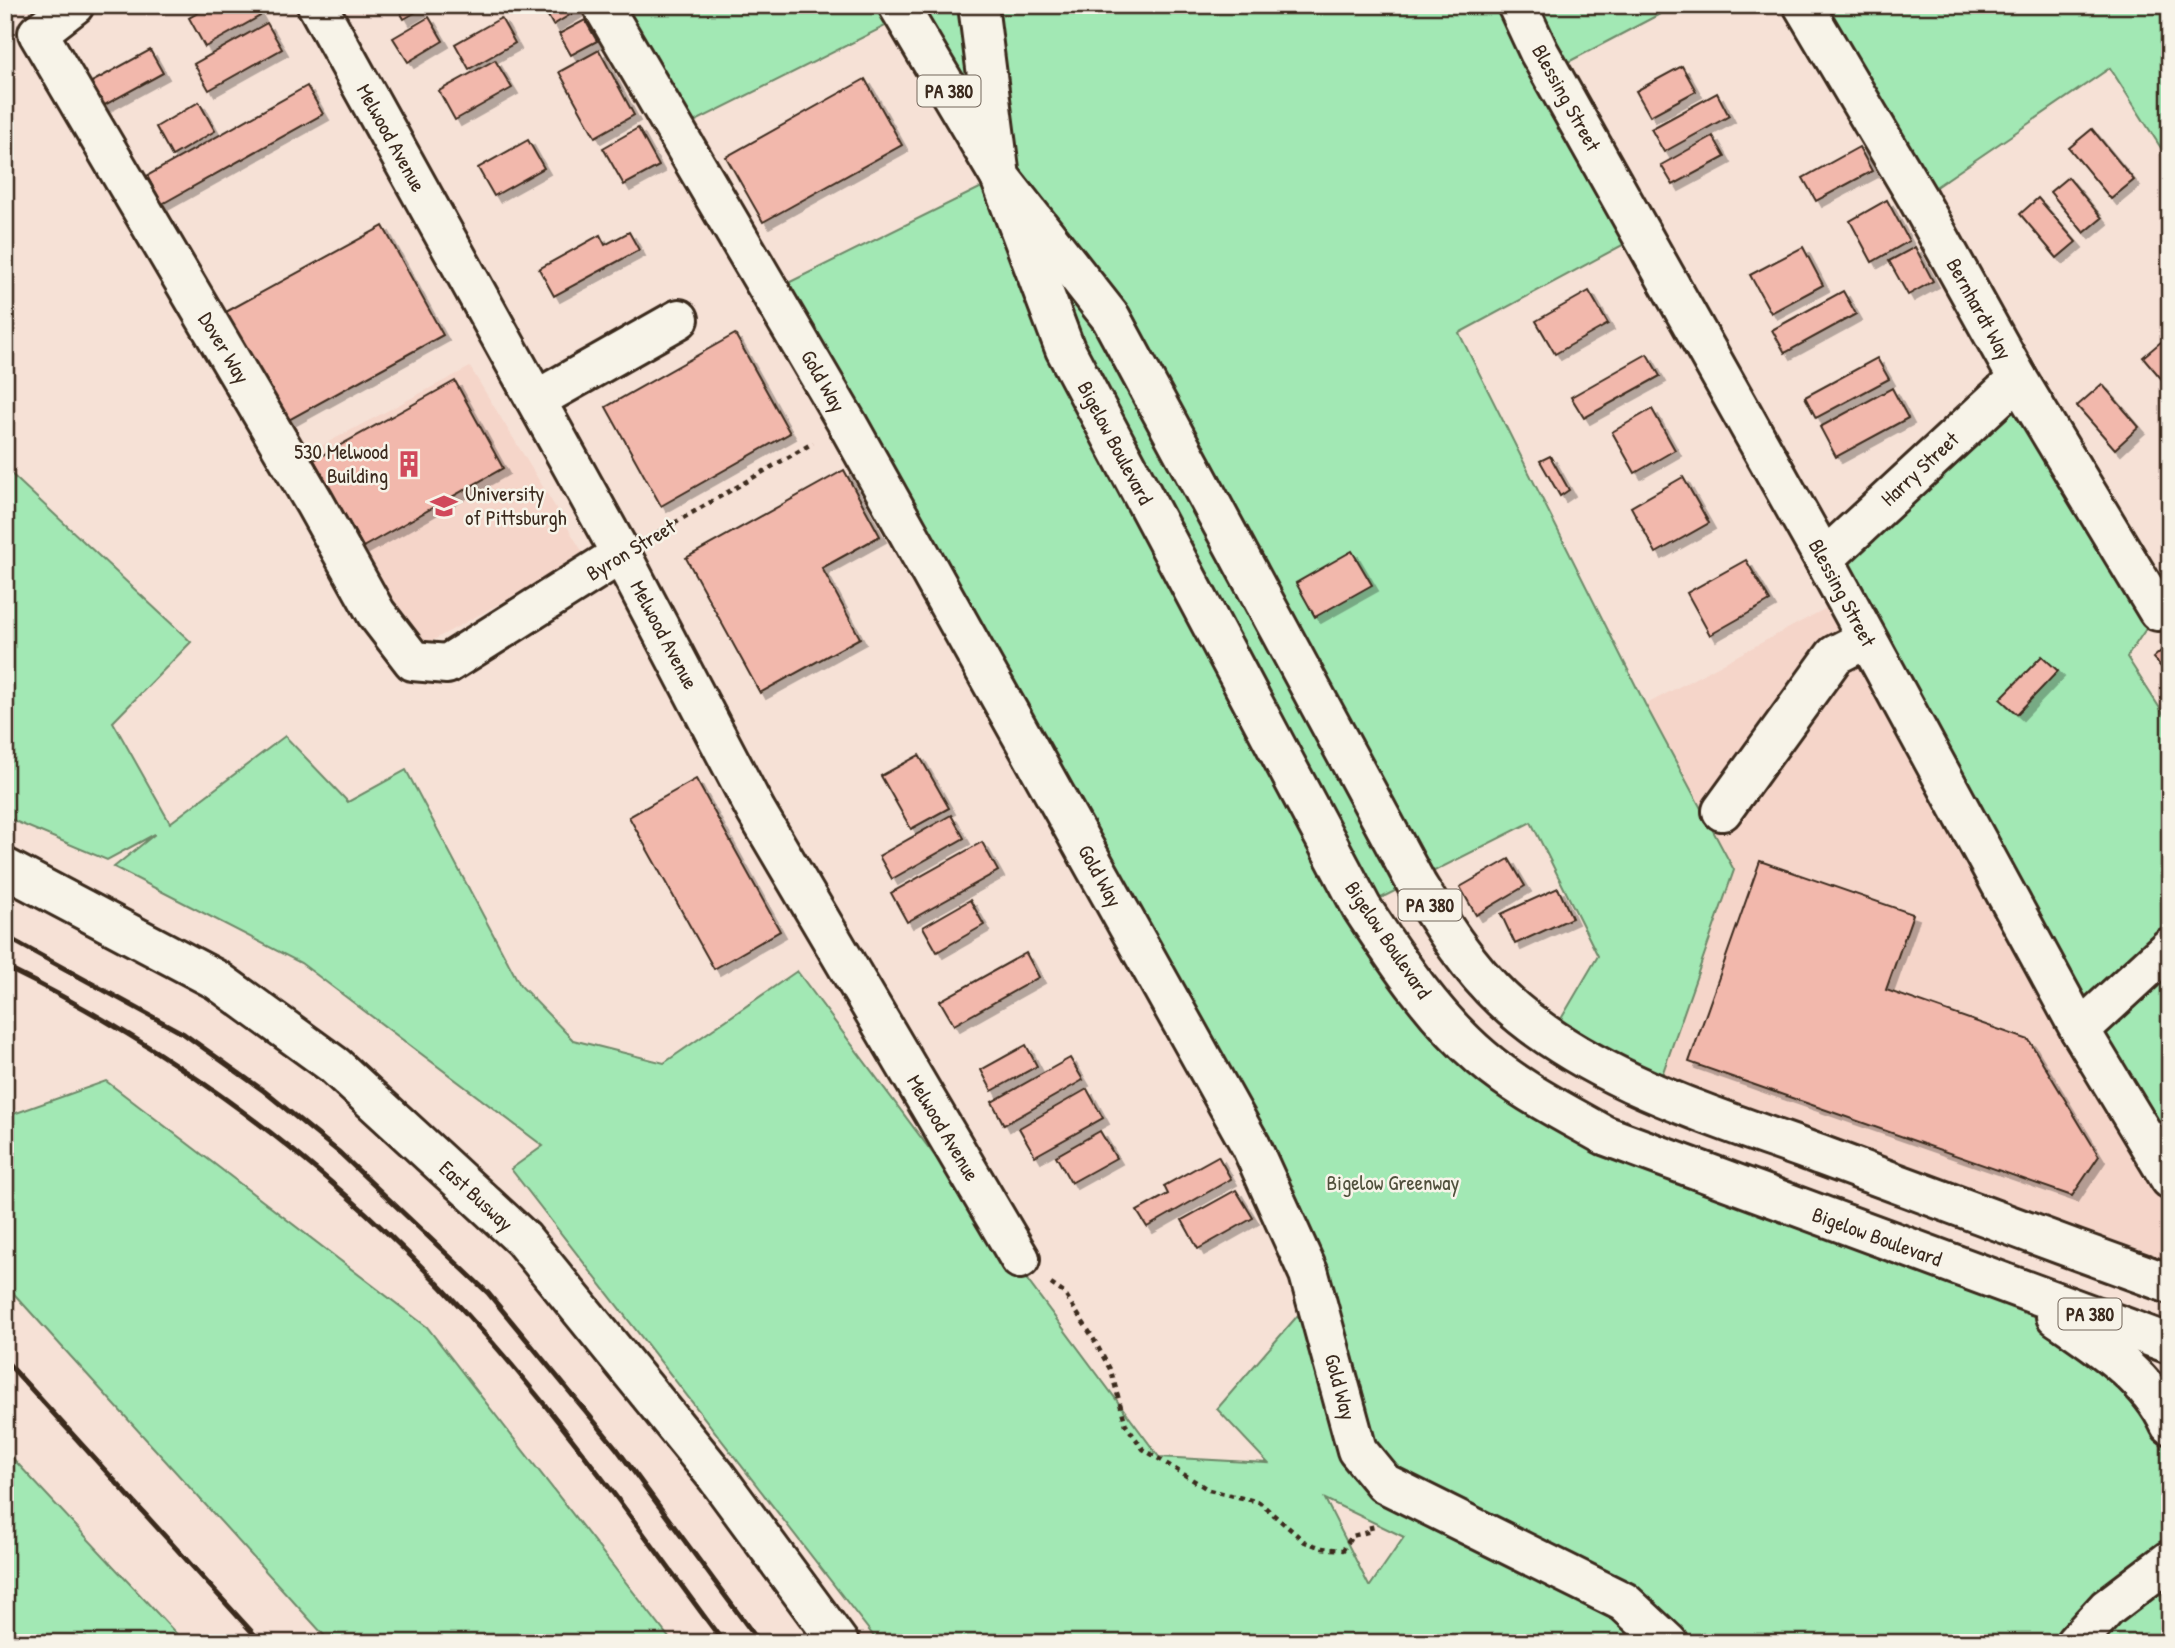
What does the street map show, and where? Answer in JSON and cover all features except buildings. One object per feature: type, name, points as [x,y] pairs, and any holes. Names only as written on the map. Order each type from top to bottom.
[{"type":"street","name":"Dover Way","points":[[74,5],[38,33],[314,502],[376,613],[413,661]]},
{"type":"street","name":"Melwood Avenue","points":[[317,5],[621,554],[756,811],[1020,1259]]},
{"type":"street","name":"Gold Way","points":[[602,5],[847,423],[1251,1146],[1309,1274],[1357,1450],[1384,1483],[1624,1602],[1668,1643]]},
{"type":"street","name":"PA 380","points":[[898,5],[1000,177],[1111,318],[1417,885],[1456,946],[1502,999],[1551,1036],[1621,1078],[1720,1118],[2170,1284]]},
{"type":"street","name":"Bigelow Boulevard","points":[[978,5],[1000,177],[1072,361],[1362,908],[1400,965],[1437,1012],[1482,1058],[1537,1097],[1604,1135],[2170,1344]]},
{"type":"street","name":"Blessing Street","points":[[1517,5],[1539,52],[1824,559],[2080,1030],[2157,1139],[2170,1179]]},
{"type":"street","name":"Bernhardt Way","points":[[1803,5],[1918,199],[2018,379],[2158,611]]},
{"type":"street","points":[[536,400],[679,319]]},
{"type":"street","name":"Harry Street","points":[[1824,559],[2018,379]]},
{"type":"street","name":"Byron Street","points":[[413,661],[447,664],[621,554]]},
{"type":"street","points":[[1722,811],[1835,655],[1866,639]]},
{"type":"street","name":"East Busway","points":[[5,869],[217,980],[334,1065],[513,1230],[716,1476],[839,1643]]},
{"type":"street","points":[[2080,1030],[2170,947]]},
{"type":"street","points":[[2011,1285],[2097,1344],[2144,1385],[2170,1425]]},
{"type":"street","points":[[2075,1643],[2107,1608],[2170,1560]]},
{"type":"path","name":"Byron Street","points":[[621,554],[847,423]]},
{"type":"path","points":[[1020,1259],[1064,1293],[1111,1371],[1126,1426],[1143,1449],[1209,1490],[1259,1502],[1305,1542],[1322,1548],[1343,1550],[1352,1536],[1372,1531],[1369,1511],[1384,1483]]},
{"type":"shaded area","name":"University of Pittsburgh","points":[[470,367],[585,556],[419,648],[304,455]]},
{"type":"shaded area","points":[[1845,598],[2170,1175],[2170,1284],[1656,1092],[1645,705]]},
{"type":"green space","name":"Bigelow Greenway","points":[[602,5],[1677,5],[1551,71],[1643,234],[1459,333],[1645,704],[1734,870],[1656,1092],[1551,1036],[1598,956],[1531,822],[1363,907],[1537,1097],[2011,1285],[2170,1424],[2170,1560],[2140,1583],[2170,1593],[2170,1643],[879,1643],[511,1169],[543,1146],[301,963],[114,867],[155,834],[107,860],[5,817],[5,468],[191,642],[113,722],[170,823],[285,736],[348,802],[406,770],[520,985],[573,1040],[664,1063],[797,971],[1159,1457],[1268,1463],[1217,1409],[1312,1299],[770,292],[1000,178],[905,16],[676,131]],"holes":[[[1325,1499],[1404,1537],[1369,1586]]]},
{"type":"green space","points":[[1803,5],[2170,5],[2170,162],[2110,68],[1918,199]]},
{"type":"green space","points":[[2018,379],[2158,611],[2127,657],[2170,724],[2170,1175],[1824,559]]},
{"type":"green space","points":[[106,1081],[427,1327],[673,1643],[331,1643],[5,1284],[5,1117]]},
{"type":"green space","points":[[5,1450],[185,1643],[5,1643]]},
{"type":"railway","points":[[5,936],[184,1034],[264,1091],[340,1153],[488,1293],[617,1449],[760,1643]]},
{"type":"railway","points":[[5,967],[80,1006],[152,1049],[288,1146],[351,1200],[471,1318],[526,1382],[724,1643]]},
{"type":"railway","points":[[5,1360],[262,1643]]},
{"type":"place","name":"530 Melwood Building","points":[[409,464]]},
{"type":"place","name":"University of Pittsburgh","points":[[444,506]]}]
